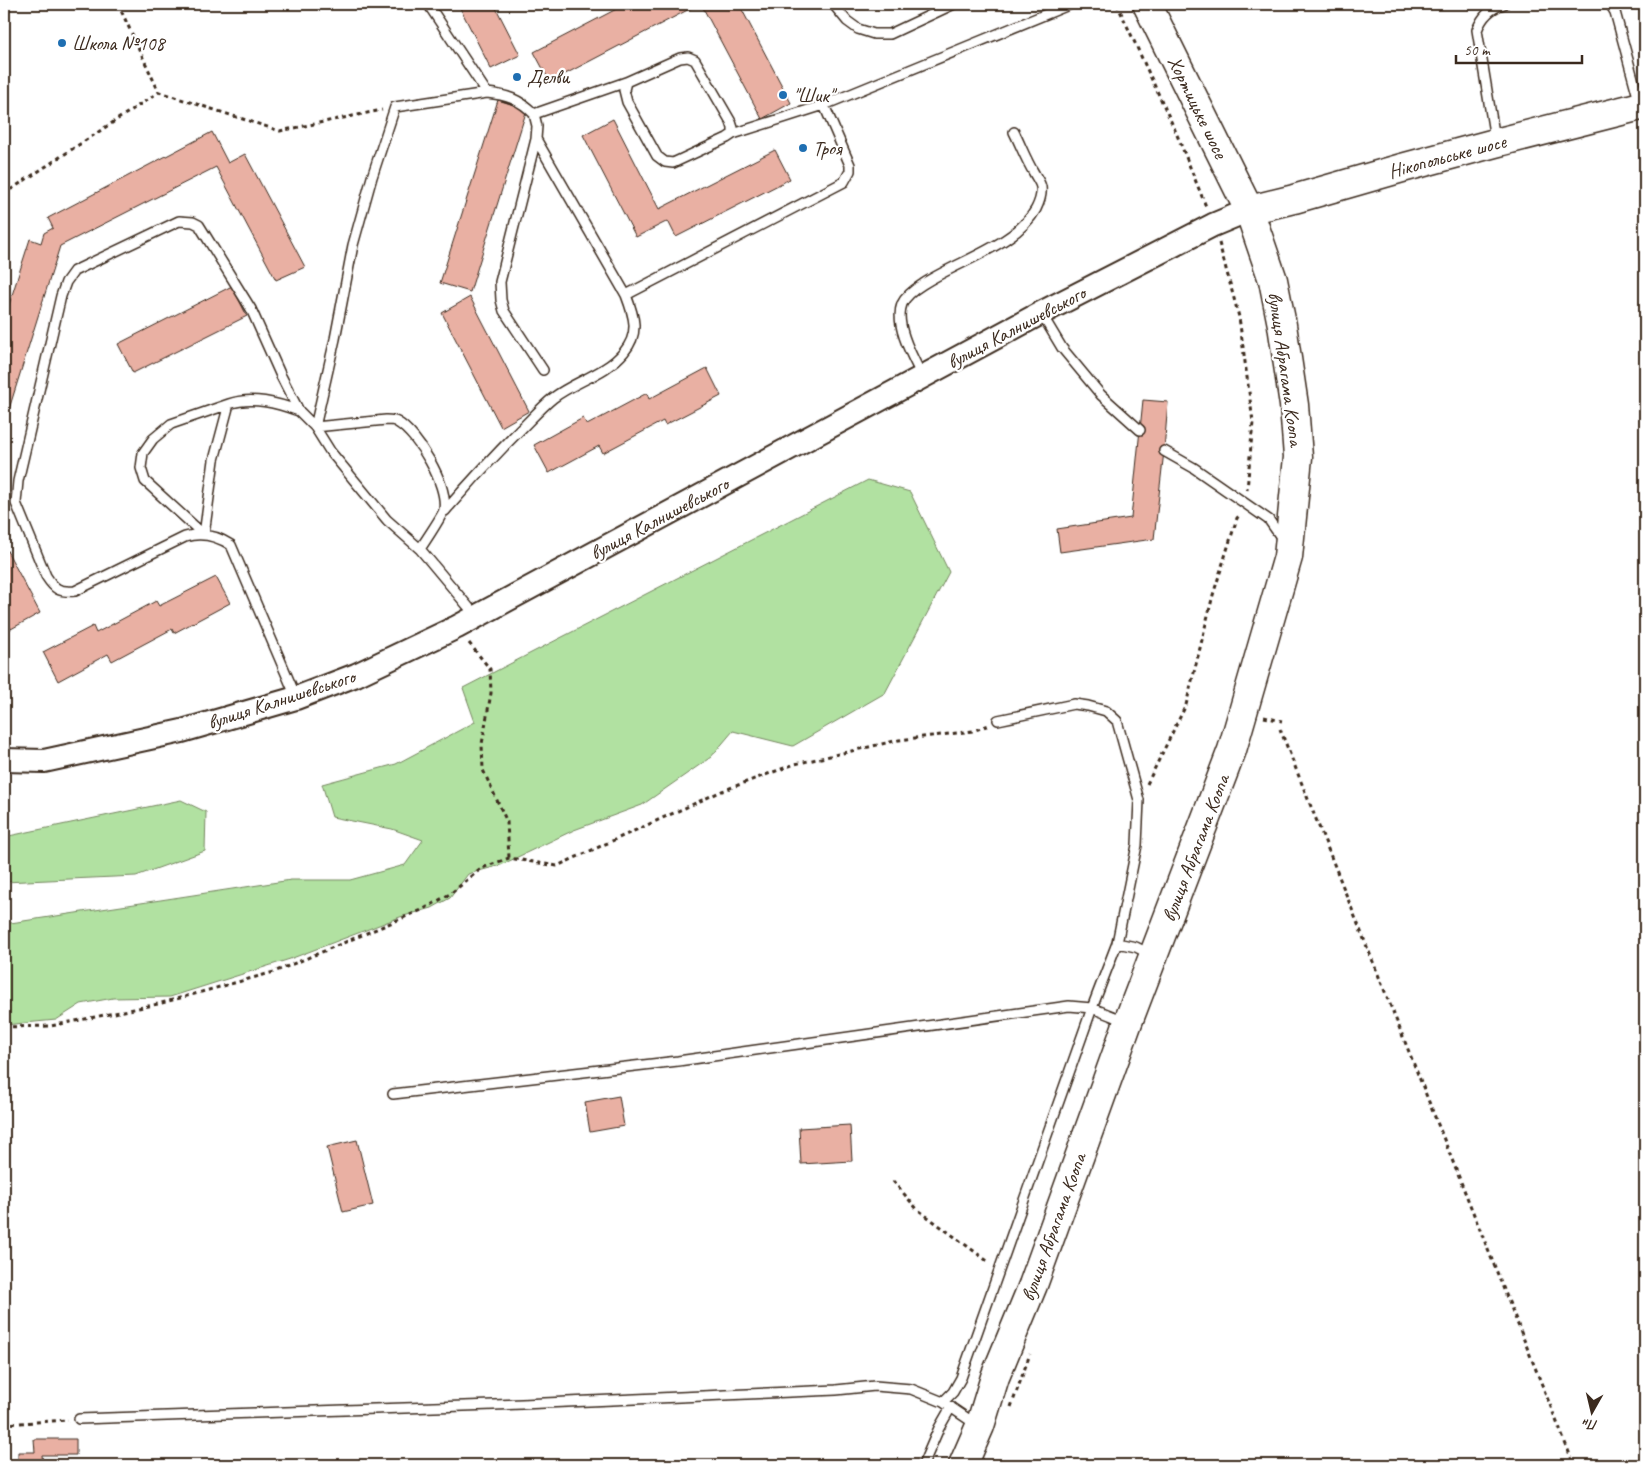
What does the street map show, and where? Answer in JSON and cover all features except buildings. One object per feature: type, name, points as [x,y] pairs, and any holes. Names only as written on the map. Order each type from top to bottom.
[{"type":"main road","name":"Хортицьке шосе","points":[[1147,4],[1249,210]]},
{"type":"main road","name":"Нікопольське шосе","points":[[1249,210],[1496,143],[1643,106]]},
{"type":"main road","name":"вулиця Абрагама Коопа","points":[[963,1465],[980,1426],[995,1377],[1033,1286],[1128,1022],[1232,750],[1288,557],[1298,458],[1294,405],[1273,280],[1249,210]]},
{"type":"street","name":"вулиця Калнишевського","points":[[4,760],[44,761],[182,731],[296,698],[356,675],[456,627],[1041,313],[1213,225],[1249,210]]},
{"type":"lane","points":[[428,4],[487,93]]},
{"type":"lane","points":[[834,4],[847,21],[858,29],[874,34],[890,34],[954,4]]},
{"type":"lane","points":[[626,82],[624,90],[630,110],[657,156],[665,162],[673,163],[733,134],[824,105],[1071,4]]},
{"type":"lane","points":[[1496,143],[1477,30],[1482,19],[1495,7],[1504,4]]},
{"type":"lane","points":[[1610,4],[1615,12],[1643,106]]},
{"type":"lane","points":[[534,114],[626,82],[680,58],[692,58],[695,60],[731,122],[734,128],[733,134]]},
{"type":"lane","points":[[315,427],[336,339],[354,245],[372,177],[395,107],[487,93],[516,99],[527,106],[534,114],[537,126],[536,138],[500,282],[504,312],[543,370]]},
{"type":"lane","points":[[626,295],[844,182],[850,171],[850,165],[824,105]]},
{"type":"lane","points":[[922,377],[907,345],[900,317],[902,304],[911,292],[931,279],[983,253],[1016,232],[1031,218],[1039,203],[1041,188],[1014,132]]},
{"type":"lane","points":[[420,549],[445,511],[496,453],[554,398],[608,366],[624,352],[634,330],[634,317],[626,295],[536,138]]},
{"type":"lane","points":[[296,698],[232,545],[220,538],[204,535],[184,536],[75,591],[60,591],[52,586],[46,576],[16,503],[18,481],[59,305],[69,277],[74,271],[179,221],[193,222],[199,225],[250,309],[298,411],[315,427],[330,451],[387,520],[420,549],[476,616]]},
{"type":"lane","points":[[1041,313],[1062,348],[1101,395],[1140,430]]},
{"type":"lane","points":[[204,535],[145,481],[141,468],[143,453],[153,439],[171,424],[238,401],[274,402],[298,411]]},
{"type":"lane","points":[[204,535],[214,460],[229,404]]},
{"type":"lane","points":[[315,427],[376,420],[396,421],[413,436],[428,457],[443,496],[445,511]]},
{"type":"lane","points":[[1164,451],[1194,468],[1269,520],[1282,537],[1288,557]]},
{"type":"lane","points":[[923,1465],[947,1405],[961,1378],[1092,1008],[1117,943],[1137,845],[1139,800],[1117,720],[1106,711],[1074,704],[998,720]]},
{"type":"lane","points":[[1117,943],[1136,947],[1154,955]]},
{"type":"lane","points":[[393,1094],[678,1061],[1069,1006],[1092,1008],[1128,1022]]},
{"type":"lane","points":[[78,1419],[531,1404],[836,1390],[875,1386],[911,1389],[947,1405],[980,1426]]},
{"type":"path","points":[[118,4],[159,92],[280,132],[395,107]]},
{"type":"path","points":[[1117,4],[1175,130],[1213,225],[1224,258],[1239,318],[1253,422],[1246,505],[1237,518],[1213,595],[1186,705],[1139,800]]},
{"type":"path","points":[[4,194],[159,92]]},
{"type":"path","points":[[456,627],[490,669],[491,693],[482,744],[483,770],[507,822],[509,858]]},
{"type":"path","points":[[4,1028],[50,1026],[158,1004],[274,972],[424,909],[450,894],[482,868],[509,858],[556,866],[722,791],[795,764],[899,740],[973,731],[998,720]]},
{"type":"path","points":[[1280,730],[1574,1465]]},
{"type":"path","points":[[892,1181],[917,1209],[1000,1271]]},
{"type":"path","points":[[4,1424],[78,1419]]},
{"type":"green space","points":[[868,480],[910,492],[949,572],[885,693],[793,746],[733,731],[711,757],[642,805],[574,830],[501,865],[468,874],[450,898],[432,908],[400,917],[290,959],[170,997],[113,998],[81,1004],[56,1020],[4,1025],[4,924],[291,880],[350,880],[405,865],[423,840],[392,829],[332,817],[322,784],[396,764],[475,722],[463,688]]},
{"type":"green space","points":[[181,800],[206,812],[205,851],[136,876],[4,882],[4,837]]},
{"type":"place","name":"Школа №108","points":[[62,43]]},
{"type":"place","name":"Делви","points":[[517,77]]},
{"type":"place","name":"\"Шик\"","points":[[783,95]]},
{"type":"place","name":"Троя","points":[[803,148]]}]
